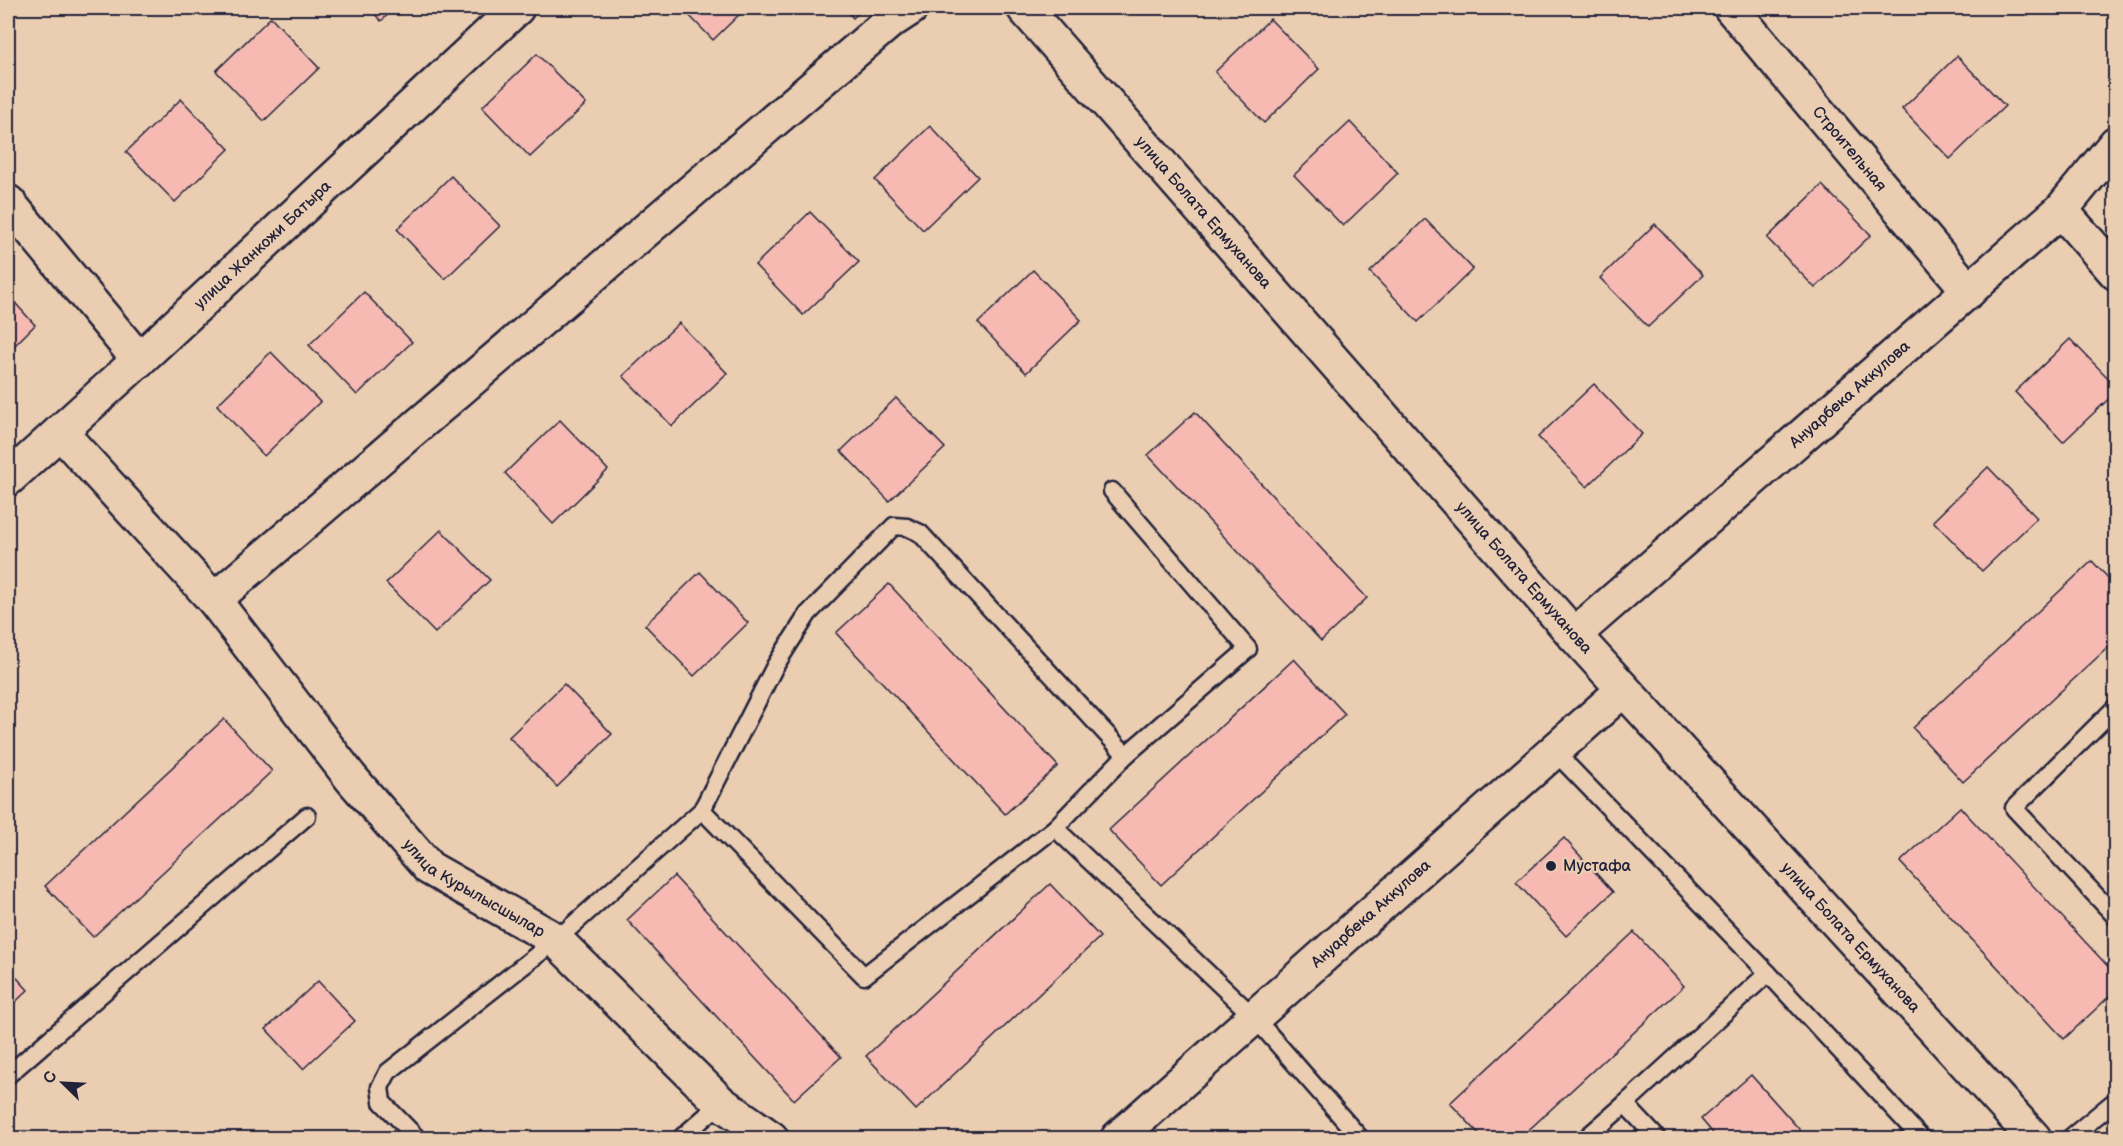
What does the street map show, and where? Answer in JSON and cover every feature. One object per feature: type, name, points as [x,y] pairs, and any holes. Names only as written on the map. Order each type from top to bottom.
[{"type":"street","name":"улица Жанкожи Батыра","points":[[8,479],[517,8]]},
{"type":"street","points":[[214,600],[888,23],[911,8]]},
{"type":"street","name":"улица Болата Ермуханова","points":[[1024,8],[1623,690],[2034,1138]]},
{"type":"street","name":"Строительная","points":[[1731,8],[1969,291]]},
{"type":"street","name":"Ануарбека Аккулова","points":[[1574,635],[2061,210],[2115,143]]},
{"type":"street","points":[[8,202],[139,360]]},
{"type":"street","points":[[2061,210],[2115,273]]},
{"type":"street","name":"улица Курылысшылар","points":[[60,432],[214,600],[351,778],[429,868],[556,940],[721,1103],[771,1138]]},
{"type":"street","name":"Ануарбека Аккулова","points":[[1118,1138],[1623,690]]},
{"type":"lane","points":[[702,810],[864,976],[1055,828],[1126,755],[1248,649],[1112,491]]},
{"type":"lane","points":[[417,1138],[382,1102],[380,1087],[388,1072],[556,940],[702,810],[775,666],[808,614],[894,526],[907,527],[920,533],[1126,755]]},
{"type":"lane","points":[[2115,707],[2014,808],[2115,917]]},
{"type":"lane","points":[[1554,751],[1768,973],[1921,1138]]},
{"type":"lane","points":[[8,1075],[307,816]]},
{"type":"lane","points":[[1055,828],[1254,1017],[1360,1138]]},
{"type":"lane","points":[[1586,1138],[1768,973]]},
{"type":"lane","points":[[2070,1138],[2115,1100]]},
{"type":"lane","points":[[681,1138],[721,1103]]},
{"type":"lane","points":[[1625,1104],[1657,1138]]},
{"type":"building","points":[[369,8],[395,8],[381,21]]},
{"type":"building","points":[[682,8],[746,8],[713,40]]},
{"type":"building","points":[[844,8],[864,8],[853,18]]},
{"type":"building","points":[[271,17],[319,68],[264,121],[216,71]]},
{"type":"building","points":[[1270,19],[1319,69],[1264,123],[1215,72]]},
{"type":"building","points":[[537,54],[586,104],[530,157],[482,107]]},
{"type":"building","points":[[1957,56],[2005,106],[1950,159],[1902,109]]},
{"type":"building","points":[[181,99],[229,149],[175,202],[126,152]]},
{"type":"building","points":[[1350,122],[1398,173],[1343,226],[1294,175]]},
{"type":"building","points":[[930,126],[978,177],[923,230],[875,180]]},
{"type":"building","points":[[451,176],[500,226],[445,279],[397,229]]},
{"type":"building","points":[[1822,185],[1871,235],[1815,288],[1767,238]]},
{"type":"building","points":[[810,212],[859,262],[803,315],[755,265]]},
{"type":"building","points":[[1425,219],[1473,269],[1418,322],[1370,272]]},
{"type":"building","points":[[1655,224],[1703,275],[1648,327],[1600,278]]},
{"type":"building","points":[[1033,270],[1081,320],[1026,373],[978,323]]},
{"type":"building","points":[[364,292],[412,342],[357,395],[309,345]]},
{"type":"building","points":[[8,295],[35,325],[8,352]]},
{"type":"building","points":[[679,323],[727,373],[672,426],[623,376]]},
{"type":"building","points":[[2070,339],[2116,386],[2116,392],[2063,442],[2015,392]]},
{"type":"building","points":[[271,352],[320,402],[264,456],[217,405]]},
{"type":"building","points":[[1594,384],[1642,434],[1587,487],[1538,437]]},
{"type":"building","points":[[896,398],[945,448],[889,501],[841,451]]},
{"type":"building","points":[[1195,412],[1367,598],[1321,641],[1148,455]]},
{"type":"building","points":[[560,420],[608,470],[553,524],[505,473]]},
{"type":"building","points":[[1988,467],[2037,518],[1982,571],[1933,521]]},
{"type":"building","points":[[441,530],[490,580],[435,633],[386,583]]},
{"type":"building","points":[[2092,561],[2116,586],[2116,640],[1963,782],[1913,728]]},
{"type":"building","points":[[700,572],[748,623],[694,676],[645,625]]},
{"type":"building","points":[[889,584],[1058,766],[1005,814],[836,633]]},
{"type":"building","points":[[1294,659],[1345,714],[1161,885],[1109,830]]},
{"type":"building","points":[[564,684],[612,734],[557,787],[509,737]]},
{"type":"building","points":[[224,719],[272,771],[93,937],[45,886]]},
{"type":"building","points":[[1960,807],[2116,975],[2116,990],[2064,1039],[1900,862]]},
{"type":"building","points":[[1564,838],[1613,892],[1566,936],[1516,882]]},
{"type":"building","points":[[674,876],[841,1057],[794,1100],[627,920]]},
{"type":"building","points":[[1050,884],[1100,937],[916,1110],[866,1056]]},
{"type":"building","points":[[1634,932],[1684,986],[1520,1138],[1483,1138],[1450,1103]]},
{"type":"building","points":[[8,968],[28,990],[8,1009]]},
{"type":"building","points":[[318,981],[355,1021],[303,1069],[266,1029]]},
{"type":"building","points":[[1751,1075],[1807,1138],[1717,1138],[1701,1119]]},
{"type":"place","name":"Мустафа","points":[[1551,866]]}]
